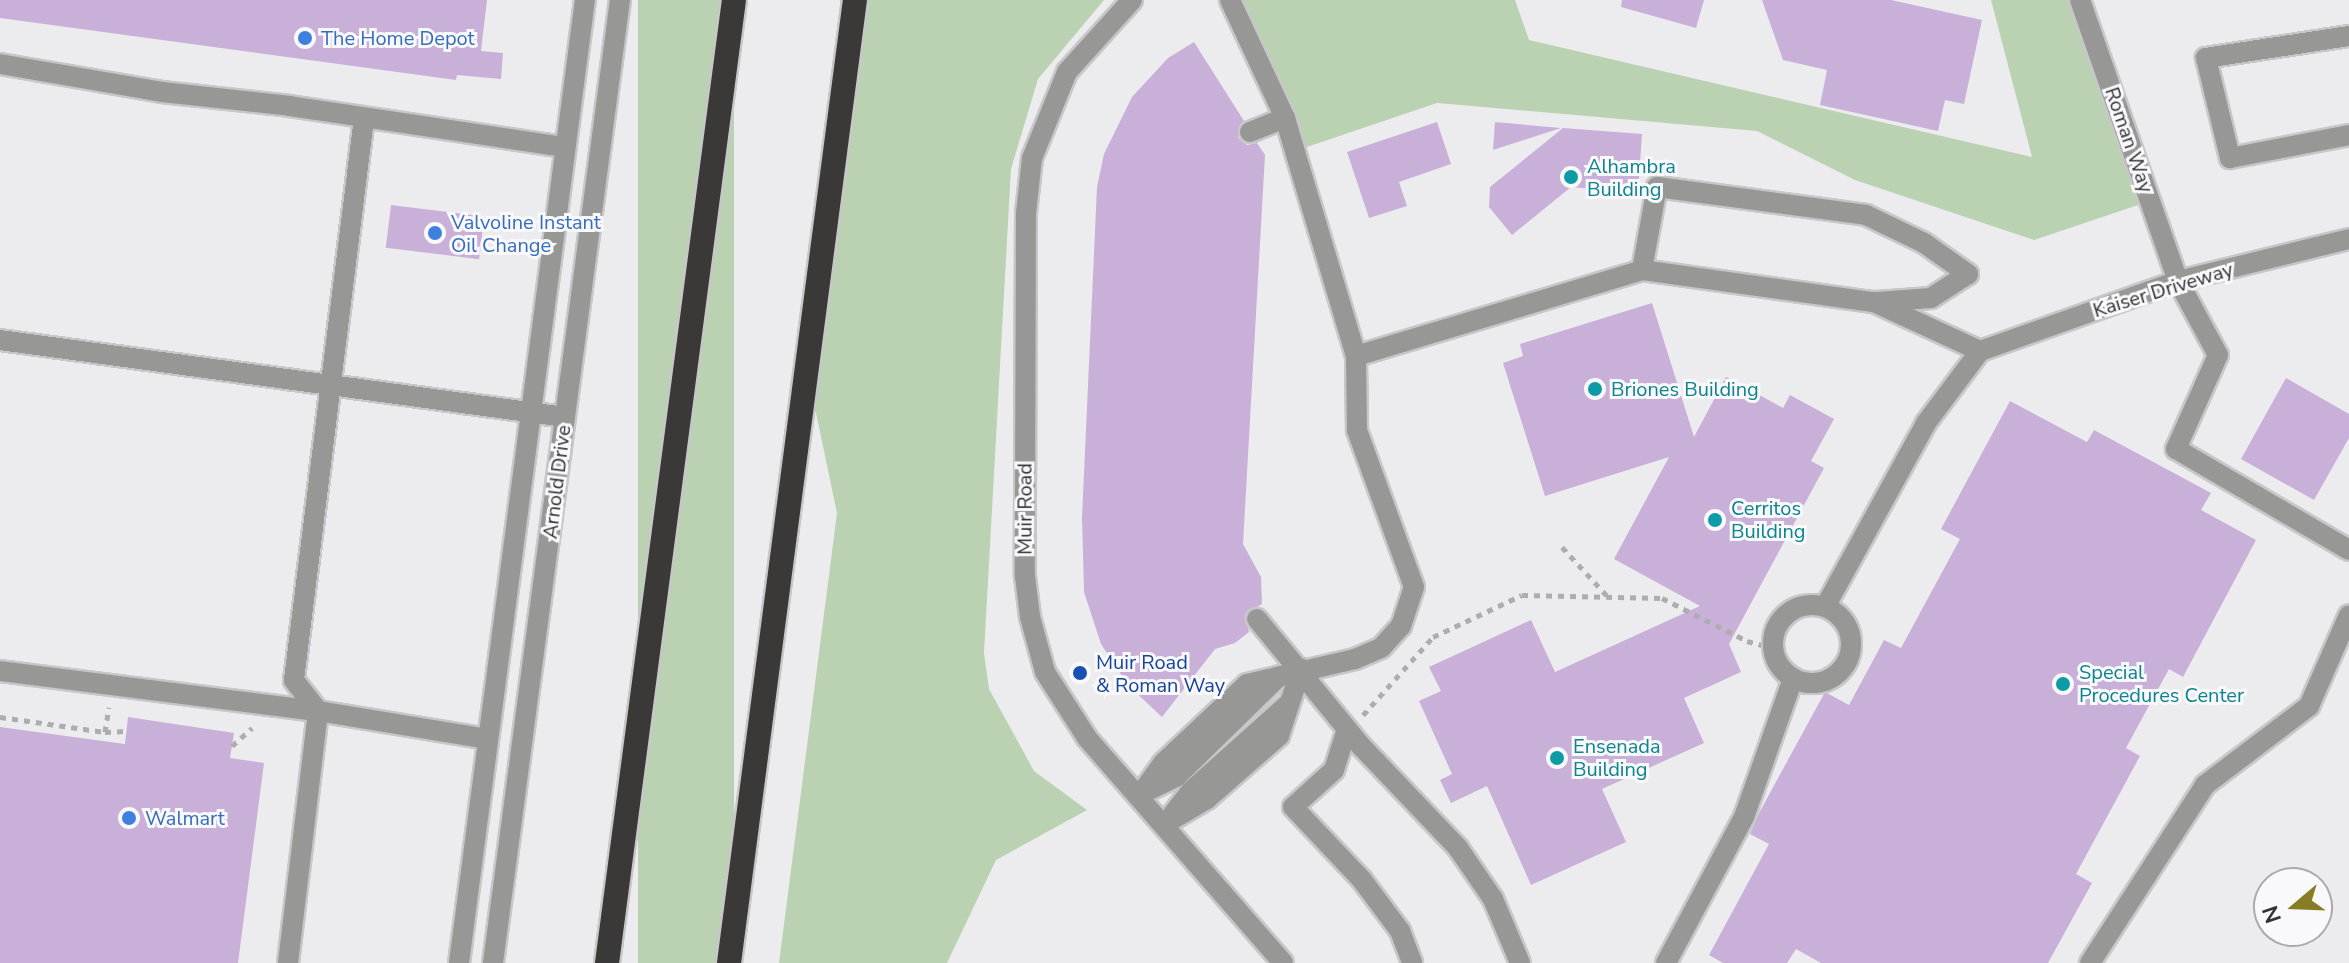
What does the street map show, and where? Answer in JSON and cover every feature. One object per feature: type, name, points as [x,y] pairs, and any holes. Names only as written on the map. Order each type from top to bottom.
[{"type":"highway","points":[[607,963],[734,0]]},
{"type":"highway","points":[[729,963],[855,0]]},
{"type":"street","name":"Arnold Drive","points":[[459,963],[585,0]]},
{"type":"street","name":"Arnold Drive","points":[[493,963],[620,0]]},
{"type":"street","name":"Muir Road","points":[[1132,0],[1067,72],[1032,158],[1026,213],[1025,560],[1030,617],[1051,684],[1087,738],[1140,795],[1283,963]]},
{"type":"street","points":[[1140,795],[1163,763],[1247,684],[1355,659],[1381,648],[1401,626],[1414,587],[1357,430],[1356,356],[1285,118],[1230,0]]},
{"type":"street","name":"Roman Way","points":[[2080,0],[2178,281],[2218,355],[2176,449],[2349,550]]},
{"type":"street","points":[[2349,36],[2206,58],[2230,158],[2349,135]]},
{"type":"street","points":[[0,64],[162,92],[565,147]]},
{"type":"street","points":[[288,963],[318,711],[294,680],[364,118]]},
{"type":"street","points":[[1250,132],[1285,118]]},
{"type":"street","points":[[1356,356],[1456,329],[1642,270],[1874,302],[1931,298],[1968,274],[1924,243],[1866,215],[1657,187],[1642,270]]},
{"type":"street","name":"Kaiser Driveway","points":[[1980,351],[2178,281],[2349,239]]},
{"type":"street","points":[[1825,607],[1926,423],[1980,351],[1874,302]]},
{"type":"street","points":[[0,340],[565,417]]},
{"type":"street","points":[[1799,607],[1825,607],[1845,623],[1851,648],[1847,661],[1841,671],[1818,683],[1793,679],[1776,661],[1773,648],[1778,623],[1799,607]]},
{"type":"street","points":[[2090,963],[2205,785],[2309,706],[2349,615]]},
{"type":"street","points":[[1257,619],[1291,672],[1458,848],[1493,899],[1520,963]]},
{"type":"street","points":[[0,671],[318,711],[488,739]]},
{"type":"street","points":[[1165,824],[1190,792],[1290,703],[1291,672]]},
{"type":"street","points":[[1666,963],[1744,817],[1793,679]]},
{"type":"street","points":[[1347,729],[1334,770],[1293,807],[1377,900],[1400,931],[1412,963]]},
{"type":"path","points":[[1562,547],[1610,599]]},
{"type":"path","points":[[1347,729],[1433,637],[1522,595],[1662,598],[1747,641],[1773,648]]},
{"type":"path","points":[[105,732],[109,707],[124,709]]},
{"type":"path","points":[[0,717],[105,732],[126,731]]},
{"type":"path","points":[[238,725],[265,729]]},
{"type":"path","points":[[232,746],[253,727]]},
{"type":"green space","points":[[638,0],[734,0],[734,963],[638,963]]},
{"type":"green space","points":[[855,0],[1104,0],[1038,79],[1011,169],[984,653],[989,689],[1034,771],[1087,810],[996,860],[947,963],[779,963],[837,513],[807,370]]},
{"type":"green space","points":[[1230,0],[1515,0],[1529,40],[2032,157],[1991,0],[2080,0],[2150,201],[2034,240],[1855,180],[1757,131],[1437,103],[1295,151]]},
{"type":"building","name":"The Home Depot","points":[[0,0],[487,0],[481,51],[503,53],[501,79],[457,75],[456,80],[0,18]]},
{"type":"building","points":[[1622,0],[1704,0],[1696,28],[1621,7]]},
{"type":"building","points":[[1762,0],[1891,0],[1982,20],[1964,104],[1945,100],[1938,131],[1820,105],[1827,70],[1783,60]]},
{"type":"building","points":[[1194,42],[1244,121],[1238,138],[1247,145],[1257,143],[1265,155],[1243,544],[1261,577],[1262,604],[1245,614],[1249,632],[1235,643],[1215,649],[1162,717],[1128,685],[1101,644],[1084,592],[1082,517],[1097,187],[1104,154],[1132,97],[1168,58]]},
{"type":"building","points":[[1437,122],[1451,164],[1399,182],[1407,206],[1369,218],[1347,152]]},
{"type":"building","points":[[1495,122],[1561,128],[1493,150]]},
{"type":"building","name":"Alhambra Building","points":[[1563,128],[1642,134],[1638,193],[1571,187],[1512,235],[1489,207],[1490,187]]},
{"type":"building","name":"Valvoline Instant Oil Change","points":[[391,205],[484,216],[479,259],[386,248]]},
{"type":"building","points":[[1652,303],[1694,437],[1726,377],[1783,408],[1790,395],[1834,419],[1811,461],[1824,468],[1729,644],[1741,672],[1684,698],[1704,743],[1602,789],[1626,842],[1531,885],[1487,786],[1451,803],[1440,780],[1452,774],[1419,701],[1441,691],[1429,667],[1531,620],[1555,672],[1700,606],[1614,559],[1669,457],[1545,496],[1503,363],[1523,356],[1520,344]]},
{"type":"building","points":[[2286,378],[2349,414],[2349,438],[2314,500],[2241,459]]},
{"type":"building","name":"Special Procedures Center","points":[[2010,401],[2087,442],[2094,430],[2211,493],[2201,510],[2256,540],[2183,677],[2169,669],[2126,748],[2140,756],[2076,874],[2092,883],[2048,963],[1821,963],[1796,949],[1787,963],[1723,963],[1709,955],[1769,844],[1750,834],[1759,813],[1825,692],[1849,705],[1884,640],[1901,648],[1960,539],[1941,529]]},
{"type":"building","name":"Walmart","points":[[128,717],[234,733],[230,758],[264,763],[238,963],[0,963],[0,727],[125,744]]},
{"type":"place","name":"The Home Depot","points":[[305,38]]},
{"type":"place","name":"Alhambra Building","points":[[1571,177]]},
{"type":"place","name":"Valvoline Instant Oil Change","points":[[435,233]]},
{"type":"place","name":"Briones Building","points":[[1595,389]]},
{"type":"place","name":"Cerritos Building","points":[[1715,520]]},
{"type":"place","name":"Muir Road & Roman Way","points":[[1080,673]]},
{"type":"place","name":"Special Procedures Center","points":[[2063,684]]},
{"type":"place","name":"Ensenada Building","points":[[1557,758]]},
{"type":"place","name":"Walmart","points":[[129,818]]}]
